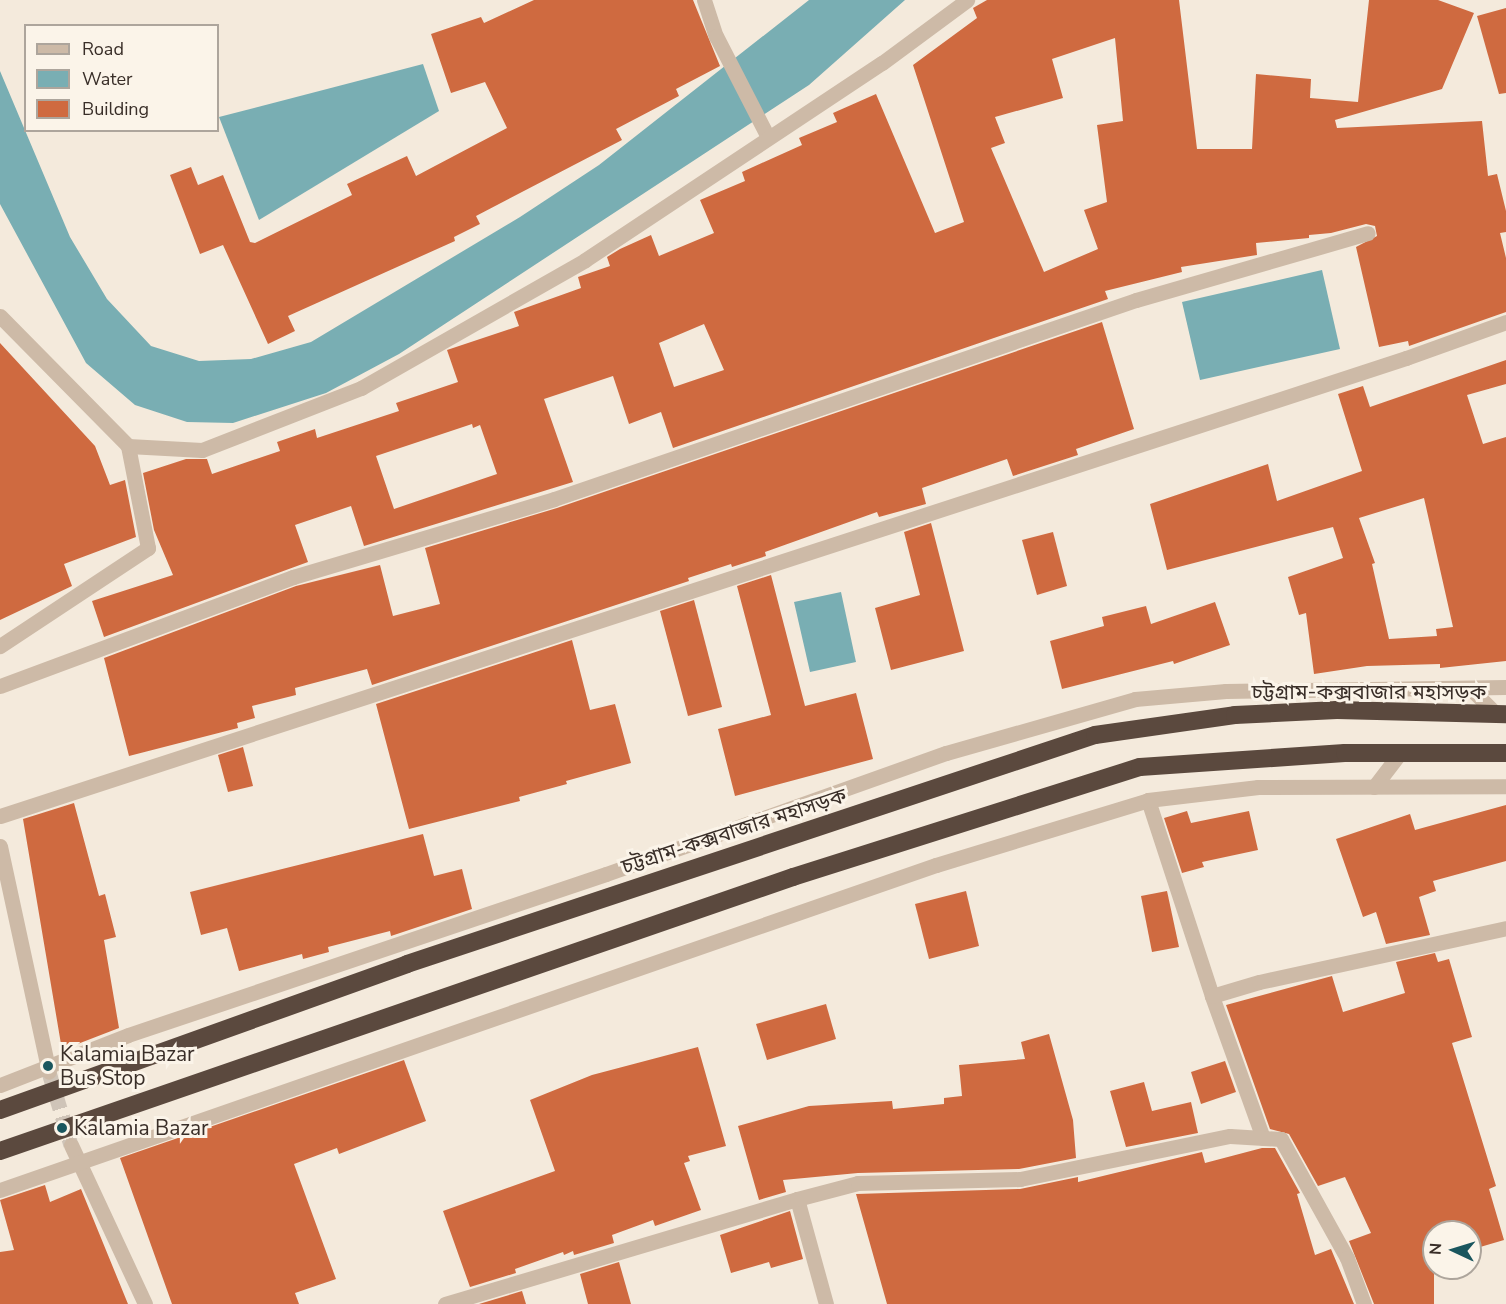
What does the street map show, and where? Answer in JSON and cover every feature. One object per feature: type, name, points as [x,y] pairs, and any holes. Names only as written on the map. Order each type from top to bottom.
[{"type":"highway","name":"চট্টগ্রাম-কক্সবাজার মহাসড়ক","points":[[0,1110],[407,964],[1095,735],[1235,715],[1337,710],[1501,714]]},
{"type":"highway","points":[[0,1150],[793,877],[1077,783],[1140,767],[1400,753],[1506,753]]},
{"type":"street","points":[[704,0],[723,48],[765,130]]},
{"type":"street","points":[[128,446],[202,450],[361,388],[585,260],[765,130],[882,63],[967,0]]},
{"type":"street","points":[[0,686],[293,577],[554,499],[1136,300],[1368,233]]},
{"type":"street","points":[[0,316],[128,446],[148,548],[0,646]]},
{"type":"street","points":[[0,816],[1406,358],[1506,322]]},
{"type":"street","points":[[0,1084],[49,1069],[128,1035],[1027,728],[1135,699],[1226,691],[1506,687]]},
{"type":"street","points":[[1470,688],[1501,714]]},
{"type":"street","points":[[1374,787],[1400,753]]},
{"type":"street","points":[[0,1190],[77,1161],[936,865],[1148,800],[1258,787],[1506,786]]},
{"type":"street","points":[[1148,800],[1212,996],[1263,1138]]},
{"type":"street","points":[[0,846],[49,1069]]},
{"type":"street","points":[[1212,996],[1259,982],[1506,928]]},
{"type":"street","points":[[445,1304],[797,1199],[858,1184],[1020,1179],[1230,1136],[1281,1139],[1347,1258],[1364,1304]]},
{"type":"street","points":[[72,1146],[145,1304]]},
{"type":"street","points":[[797,1199],[826,1304]]},
{"type":"water","points":[[809,0],[905,0],[809,85],[399,354],[326,393],[233,423],[187,422],[135,405],[86,363],[0,204],[0,71],[70,237],[107,299],[151,346],[199,361],[251,359],[311,342],[520,217],[599,165]]},
{"type":"water","points":[[423,64],[439,111],[259,220],[219,117]]},
{"type":"water","points":[[1322,270],[1340,349],[1200,380],[1182,302]]},
{"type":"water","points":[[841,592],[856,662],[810,672],[794,602]]},
{"type":"building","points":[[534,0],[693,0],[720,66],[676,89],[679,96],[616,129],[622,140],[476,216],[480,224],[454,237],[455,241],[288,316],[295,331],[268,344],[223,245],[200,254],[170,175],[191,167],[198,185],[223,175],[250,242],[255,243],[352,195],[347,184],[407,156],[416,176],[507,128],[485,82],[451,93],[431,34],[481,17],[484,23]]},
{"type":"building","points":[[987,0],[1179,0],[1197,149],[1252,149],[1256,74],[1311,79],[1310,98],[1358,102],[1369,0],[1438,0],[1474,13],[1442,89],[1335,120],[1337,128],[1482,121],[1488,176],[1497,174],[1506,211],[1506,232],[1500,233],[1506,258],[1506,312],[1409,346],[1408,341],[1379,347],[1356,247],[1377,236],[1375,226],[1366,224],[1331,233],[1309,235],[1309,238],[1256,243],[1257,255],[1181,267],[1182,272],[1105,291],[1108,299],[673,448],[661,412],[629,424],[613,376],[544,399],[573,482],[364,546],[351,506],[295,525],[308,562],[104,637],[92,601],[173,575],[154,530],[143,473],[186,459],[207,459],[212,474],[280,451],[277,442],[315,429],[317,438],[399,411],[396,403],[458,382],[447,350],[519,326],[514,312],[581,288],[578,277],[610,266],[607,257],[651,235],[659,256],[714,233],[700,200],[745,181],[742,172],[802,145],[799,138],[837,122],[833,113],[876,94],[935,233],[964,222],[913,65],[977,18],[973,8]],"holes":[[[1115,38],[1123,121],[1097,125],[1107,202],[1084,210],[1098,249],[1044,272],[991,148],[1005,143],[995,117],[1063,98],[1052,59]],[[704,324],[724,370],[674,387],[659,343]],[[472,424],[473,428],[480,425],[497,474],[394,509],[376,456]]]},
{"type":"building","points":[[1506,8],[1506,93],[1499,94],[1477,16]]},
{"type":"building","points":[[1102,322],[1134,429],[1076,449],[1078,455],[1013,476],[1007,459],[922,488],[926,504],[879,517],[877,512],[765,552],[766,556],[732,567],[731,564],[688,578],[689,581],[372,685],[367,669],[295,688],[296,695],[252,706],[255,718],[237,723],[238,728],[129,756],[104,658],[296,586],[380,565],[393,616],[440,604],[425,548],[557,508]]},
{"type":"building","points":[[0,343],[95,446],[110,485],[125,480],[136,537],[64,564],[72,586],[0,620]]},
{"type":"building","points":[[1506,360],[1506,384],[1467,395],[1483,444],[1506,437],[1506,661],[1440,668],[1440,664],[1367,666],[1314,674],[1306,613],[1299,615],[1288,577],[1343,558],[1333,527],[1167,570],[1150,504],[1268,464],[1277,501],[1362,471],[1338,394],[1363,386],[1370,407]],"holes":[[[1424,498],[1453,627],[1436,629],[1437,636],[1389,639],[1372,564],[1375,563],[1359,518]]]},
{"type":"building","points":[[931,523],[964,651],[891,670],[875,608],[920,595],[904,532]]},
{"type":"building","points":[[1053,532],[1067,586],[1037,595],[1022,540]]},
{"type":"building","points":[[771,575],[805,706],[856,693],[873,759],[735,796],[718,729],[771,715],[737,586]]},
{"type":"building","points":[[694,600],[722,707],[688,716],[660,611]]},
{"type":"building","points":[[1215,602],[1230,645],[1174,664],[1173,661],[1062,689],[1050,641],[1104,626],[1102,617],[1146,606],[1151,624]]},
{"type":"building","points":[[572,640],[590,710],[615,704],[631,763],[519,797],[520,801],[409,829],[376,704]]},
{"type":"building","points":[[243,747],[253,786],[228,792],[218,755]]},
{"type":"building","points":[[74,803],[99,896],[105,894],[116,937],[104,940],[119,1028],[62,1050],[23,819]]},
{"type":"building","points":[[1506,805],[1506,861],[1433,881],[1436,891],[1419,897],[1430,935],[1386,944],[1376,912],[1363,917],[1336,839],[1410,814],[1415,830]]},
{"type":"building","points":[[1187,811],[1191,823],[1249,811],[1258,850],[1202,862],[1204,867],[1182,873],[1164,818]]},
{"type":"building","points":[[423,834],[434,876],[462,869],[472,909],[391,936],[390,931],[328,947],[329,952],[303,959],[302,954],[239,971],[227,928],[201,935],[190,892]]},
{"type":"building","points":[[966,891],[979,946],[929,959],[915,904]]},
{"type":"building","points":[[1167,891],[1179,947],[1152,952],[1141,896]]},
{"type":"building","points":[[1435,953],[1438,962],[1449,959],[1472,1037],[1452,1043],[1496,1186],[1489,1189],[1504,1240],[1482,1246],[1482,1220],[1422,1220],[1422,1280],[1434,1280],[1434,1304],[1374,1304],[1349,1241],[1371,1233],[1345,1177],[1318,1186],[1289,1134],[1270,1129],[1226,1005],[1332,976],[1343,1012],[1405,993],[1396,962]]},
{"type":"building","points":[[826,1004],[836,1039],[767,1060],[756,1024]]},
{"type":"building","points":[[1049,1034],[1073,1120],[1076,1158],[1019,1169],[858,1173],[783,1180],[786,1192],[759,1200],[738,1126],[809,1106],[892,1101],[893,1109],[944,1104],[944,1098],[962,1096],[959,1065],[1025,1059],[1021,1042]]},
{"type":"building","points":[[698,1047],[726,1146],[688,1156],[690,1161],[684,1163],[701,1210],[655,1226],[653,1220],[612,1235],[614,1243],[574,1255],[573,1251],[564,1255],[563,1252],[515,1269],[516,1273],[470,1287],[443,1211],[555,1171],[530,1100],[592,1075]]},
{"type":"building","points":[[404,1060],[426,1121],[339,1154],[337,1148],[294,1164],[336,1279],[295,1293],[299,1304],[172,1304],[120,1158]]},
{"type":"building","points":[[1225,1061],[1236,1092],[1201,1104],[1191,1072]]},
{"type":"building","points":[[1144,1082],[1152,1111],[1191,1102],[1198,1133],[1126,1147],[1110,1091]]},
{"type":"building","points":[[1262,1148],[1275,1148],[1300,1193],[1297,1194],[1315,1255],[1331,1249],[1354,1304],[887,1304],[856,1194],[1020,1189],[1078,1177],[1078,1182],[1202,1152],[1205,1163]]},
{"type":"building","points":[[45,1185],[50,1202],[81,1189],[128,1304],[0,1304],[0,1252],[14,1250],[0,1200]]},
{"type":"building","points":[[790,1211],[803,1259],[771,1268],[769,1262],[731,1273],[720,1235]]},
{"type":"building","points":[[619,1262],[631,1304],[588,1304],[580,1274]]},
{"type":"building","points":[[522,1291],[526,1304],[479,1304]]},
{"type":"tunnel","points":[[49,1072],[71,1145]]},
{"type":"place","name":"Kalamia Bazar Bus Stop","points":[[48,1066]]},
{"type":"place","name":"Kalamia Bazar","points":[[62,1128]]}]
